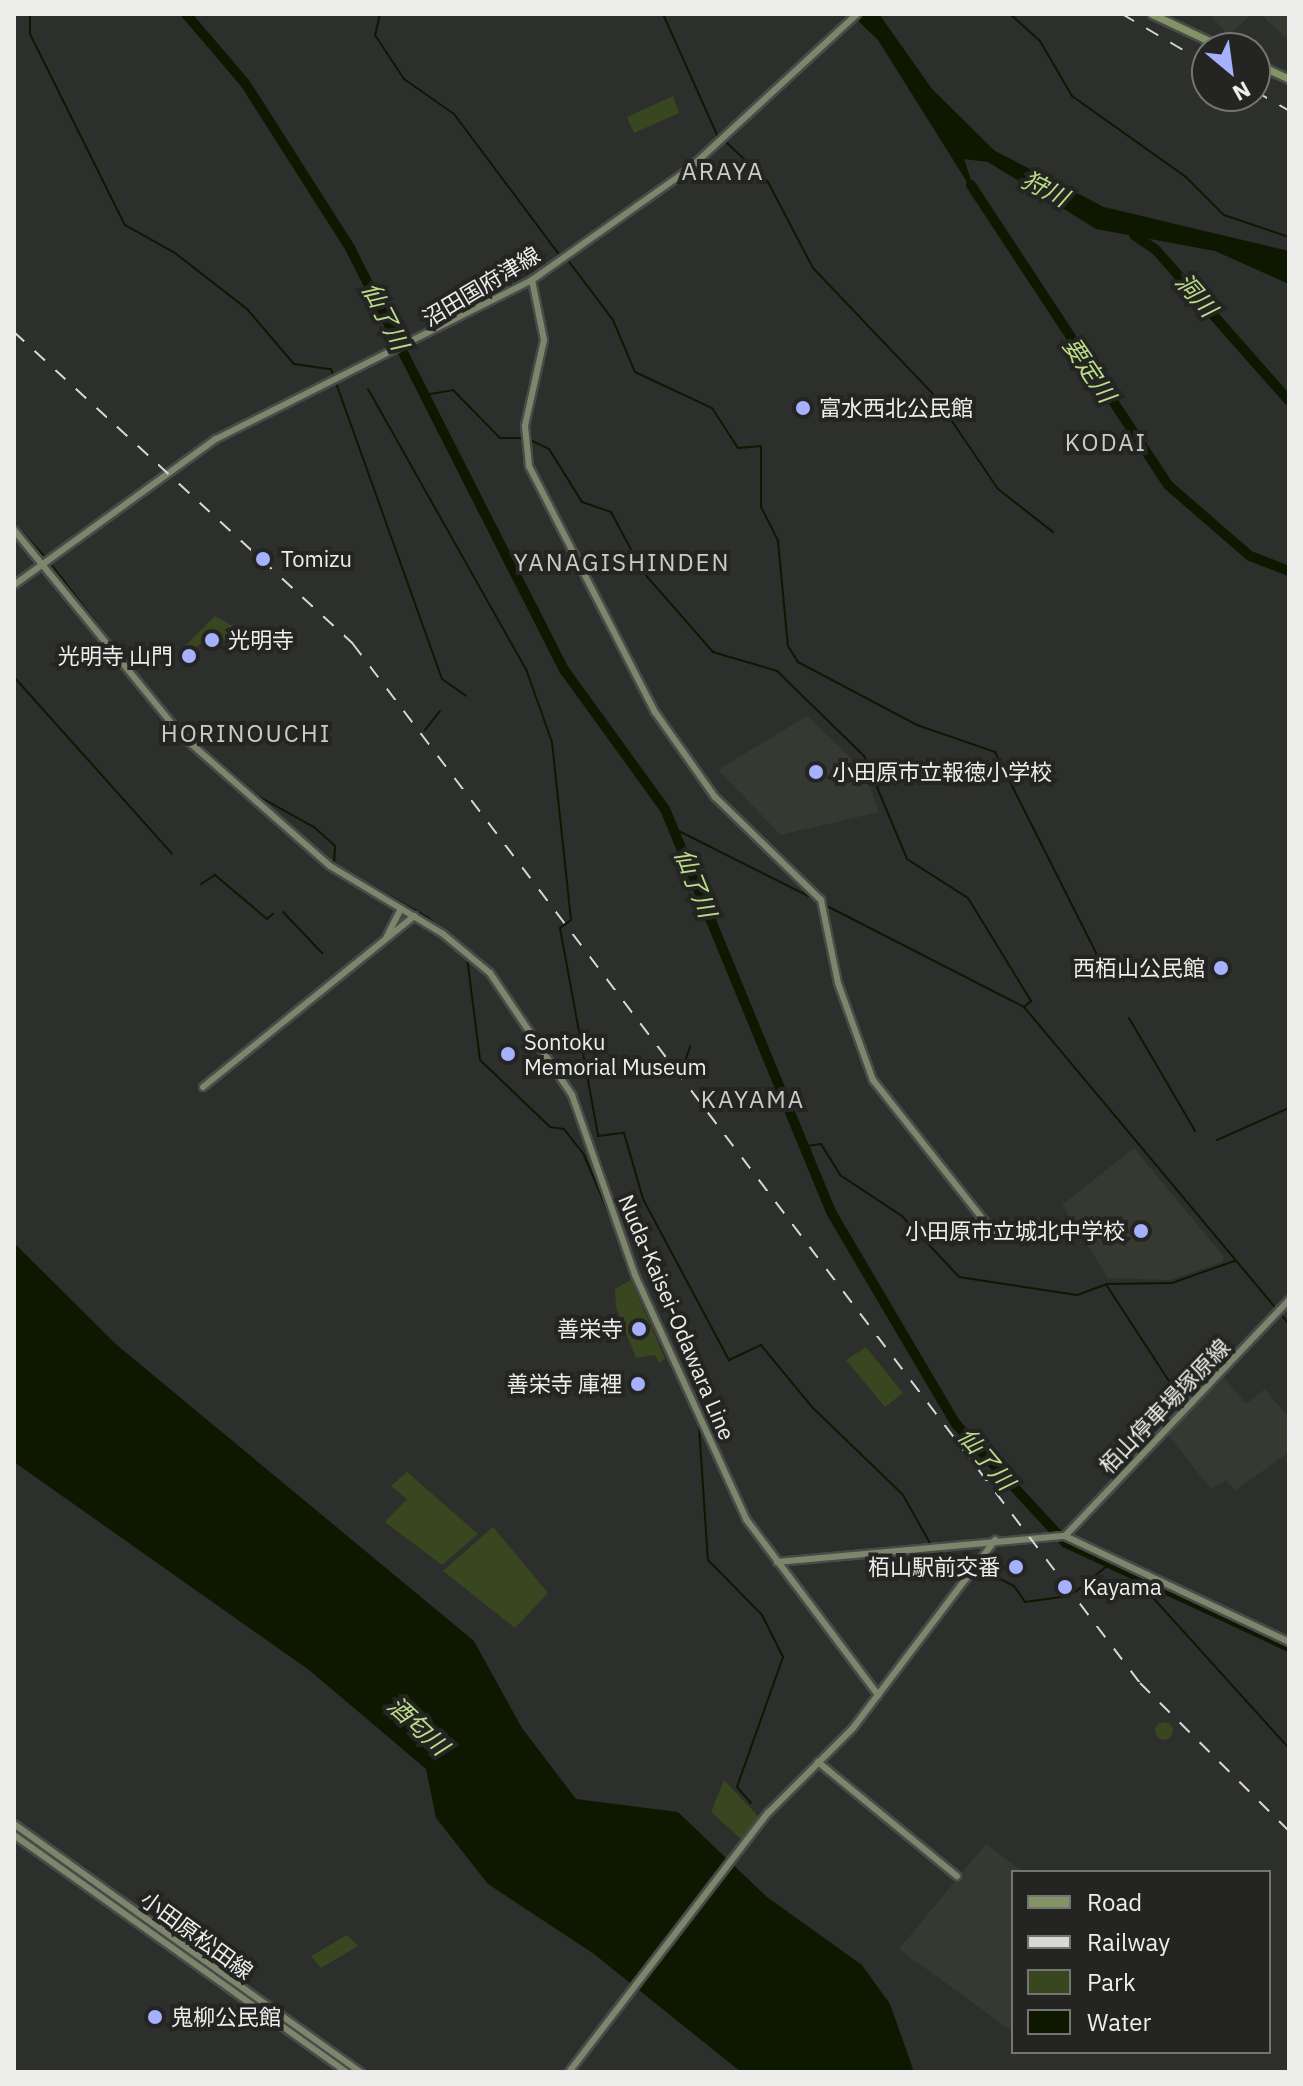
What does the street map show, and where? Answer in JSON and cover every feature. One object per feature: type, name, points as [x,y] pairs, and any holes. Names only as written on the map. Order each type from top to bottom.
[{"type":"main road","name":"沼田国府津線","points":[[14,585],[216,439],[397,354],[532,280],[654,198],[857,14]]},
{"type":"main road","points":[[1152,14],[1191,32]]},
{"type":"main road","points":[[532,280],[544,340],[524,440],[529,466],[655,712],[715,797],[822,903],[838,983],[873,1080],[998,1238]]},
{"type":"main road","points":[[14,530],[44,563],[181,735],[330,866],[414,916],[203,1087]]},
{"type":"main road","points":[[385,941],[401,909]]},
{"type":"main road","name":"Nuda-Kaisei-Odawara Line","points":[[414,916],[469,953],[572,1095],[635,1275],[740,1507],[777,1562],[878,1695]]},
{"type":"main road","name":"栢山停車場塚原線","points":[[1064,1536],[1289,1300]]},
{"type":"main road","points":[[777,1562],[1064,1536],[1289,1642]]},
{"type":"main road","points":[[569,2072],[739,1851],[878,1695],[995,1540]]},
{"type":"main road","points":[[818,1762],[957,1876]]},
{"type":"main road","name":"小田原松田線","points":[[14,1824],[361,2072]]},
{"type":"main road","name":"小田原松田線","points":[[14,1835],[346,2072]]},
{"type":"shaded area","points":[[1210,14],[1252,14],[1232,32],[1225,32]]},
{"type":"shaded area","points":[[1263,14],[1289,14],[1289,39],[1267,21]]},
{"type":"shaded area","name":"小田原市立報徳小学校","points":[[807,716],[863,769],[879,812],[781,835],[718,770]]},
{"type":"shaded area","name":"小田原市立城北中学校","points":[[1134,1148],[1224,1257],[1222,1262],[1170,1280],[1108,1278],[1062,1205]]},
{"type":"shaded area","points":[[1223,1376],[1246,1404],[1265,1389],[1289,1418],[1289,1452],[1236,1490],[1226,1480],[1211,1489],[1168,1435]]},
{"type":"shaded area","points":[[986,1844],[1020,1870],[1011,1870],[1011,2031],[899,1949]]},
{"type":"green space","points":[[673,96],[679,113],[634,133],[627,117]]},
{"type":"green space","points":[[215,616],[240,630],[228,644],[215,629],[192,652],[186,645]]},
{"type":"green space","points":[[631,1280],[665,1359],[659,1363],[655,1355],[636,1358],[616,1307],[615,1289]]},
{"type":"green space","points":[[866,1347],[903,1393],[885,1407],[846,1360]]},
{"type":"green space","points":[[407,1472],[478,1534],[442,1565],[385,1522],[407,1499],[391,1486]]},
{"type":"green space","points":[[493,1527],[548,1593],[515,1628],[443,1571]]},
{"type":"green space","points":[[1160,1722],[1168,1722],[1173,1731],[1171,1738],[1160,1740],[1155,1735],[1155,1727]]},
{"type":"green space","points":[[724,1780],[759,1817],[741,1839],[711,1812]]},
{"type":"green space","points":[[347,1935],[358,1946],[321,1968],[311,1956]]},
{"type":"water","name":"狩川","points":[[851,14],[879,14],[932,89],[995,151],[1104,207],[1289,251],[1289,284],[1215,251],[1096,229],[988,162],[964,159],[977,198],[878,40]]},
{"type":"water","name":"酒匂川","points":[[14,1243],[118,1346],[474,1641],[522,1728],[576,1799],[678,1812],[767,1897],[862,1965],[890,2004],[914,2072],[741,2072],[594,1954],[488,1884],[436,1818],[426,1769],[309,1670],[14,1462]]},
{"type":"waterway","points":[[30,14],[30,34],[125,225],[175,253],[247,309],[294,364],[331,369],[442,679],[466,696]]},
{"type":"waterway","name":"仙了川","points":[[186,14],[245,83],[350,248],[565,671],[665,809],[831,1212],[956,1424],[1066,1543],[1289,1647]]},
{"type":"waterway","points":[[380,14],[375,35],[404,79],[454,114],[561,257]]},
{"type":"waterway","points":[[663,14],[717,135]]},
{"type":"waterway","points":[[1010,14],[1040,41],[1072,96],[1186,177],[1224,215],[1289,237]]},
{"type":"waterway","points":[[726,142],[768,182],[813,268],[935,396],[998,489],[1053,532]]},
{"type":"waterway","name":"要定川","points":[[971,185],[1168,485],[1250,556],[1289,571]]},
{"type":"waterway","name":"洞川","points":[[1134,235],[1156,250],[1289,401]]},
{"type":"waterway","points":[[567,259],[613,320],[635,372],[712,408],[738,448],[761,446],[761,507],[778,541],[788,646],[798,662],[917,725],[995,752],[1100,961]]},
{"type":"waterway","points":[[368,389],[526,669],[552,742],[571,920],[560,928],[598,1136],[624,1133],[643,1199],[729,1360],[761,1345],[813,1408],[903,1495],[940,1561],[972,1566]]},
{"type":"waterway","points":[[425,395],[453,390],[500,438],[524,438]]},
{"type":"waterway","points":[[530,440],[549,449],[582,502],[611,512],[643,572],[713,652],[777,671],[864,756],[907,859],[968,898],[1031,1001],[1024,1007]]},
{"type":"waterway","points":[[14,523],[46,558]]},
{"type":"waterway","points":[[50,563],[171,719]]},
{"type":"waterway","points":[[14,677],[172,854]]},
{"type":"waterway","points":[[425,730],[440,711]]},
{"type":"waterway","points":[[175,723],[258,796],[314,827],[335,846],[334,864],[427,917],[466,951]]},
{"type":"waterway","points":[[675,829],[818,901]]},
{"type":"waterway","points":[[201,884],[215,875],[267,919],[273,914]]},
{"type":"waterway","points":[[823,904],[1024,1007],[1289,1324]]},
{"type":"waterway","points":[[283,912],[322,953]]},
{"type":"waterway","points":[[467,957],[480,1060],[550,1127],[564,1129],[584,1155],[699,1426],[708,1560],[762,1615],[783,1657],[737,1787],[751,1803]]},
{"type":"waterway","points":[[1129,1018],[1195,1131]]},
{"type":"waterway","points":[[681,1073],[690,1047]]},
{"type":"waterway","points":[[1217,1140],[1289,1108]]},
{"type":"waterway","points":[[800,1147],[821,1144],[840,1175],[902,1216],[959,1277],[1077,1295],[1108,1284],[1172,1283],[1234,1261]]},
{"type":"waterway","points":[[1107,1286],[1176,1392]]},
{"type":"waterway","points":[[1075,1592],[1107,1566]]},
{"type":"waterway","points":[[978,1568],[1014,1586],[1025,1602],[1069,1596]]},
{"type":"waterway","points":[[1137,1580],[1289,1748]]},
{"type":"railway","points":[[1122,14],[1191,55]]},
{"type":"railway","points":[[1271,100],[1289,111]]},
{"type":"railway","points":[[14,332],[353,644],[1140,1683],[1289,1831]]},
{"type":"place","name":"富水西北公民館","points":[[803,408]]},
{"type":"place","name":"Tomizu","points":[[263,559]]},
{"type":"place","name":"光明寺","points":[[212,640]]},
{"type":"place","name":"光明寺 山門","points":[[189,656]]},
{"type":"place","name":"小田原市立報徳小学校","points":[[816,772]]},
{"type":"place","name":"西栢山公民館","points":[[1221,968]]},
{"type":"place","name":"Sontoku Memorial Museum","points":[[508,1054]]},
{"type":"place","name":"小田原市立城北中学校","points":[[1141,1231]]},
{"type":"place","name":"善栄寺","points":[[639,1329]]},
{"type":"place","name":"善栄寺 庫裡","points":[[638,1384]]},
{"type":"place","name":"栢山駅前交番","points":[[1016,1567]]},
{"type":"place","name":"Kayama","points":[[1065,1587]]},
{"type":"place","name":"鬼柳公民館","points":[[155,2017]]},
{"type":"district","name":"ARAYA","points":[[723,172]]},
{"type":"district","name":"KODAI","points":[[1106,443]]},
{"type":"district","name":"YANAGISHINDEN","points":[[622,563]]},
{"type":"district","name":"HORINOUCHI","points":[[246,734]]},
{"type":"district","name":"KAYAMA","points":[[753,1100]]}]
